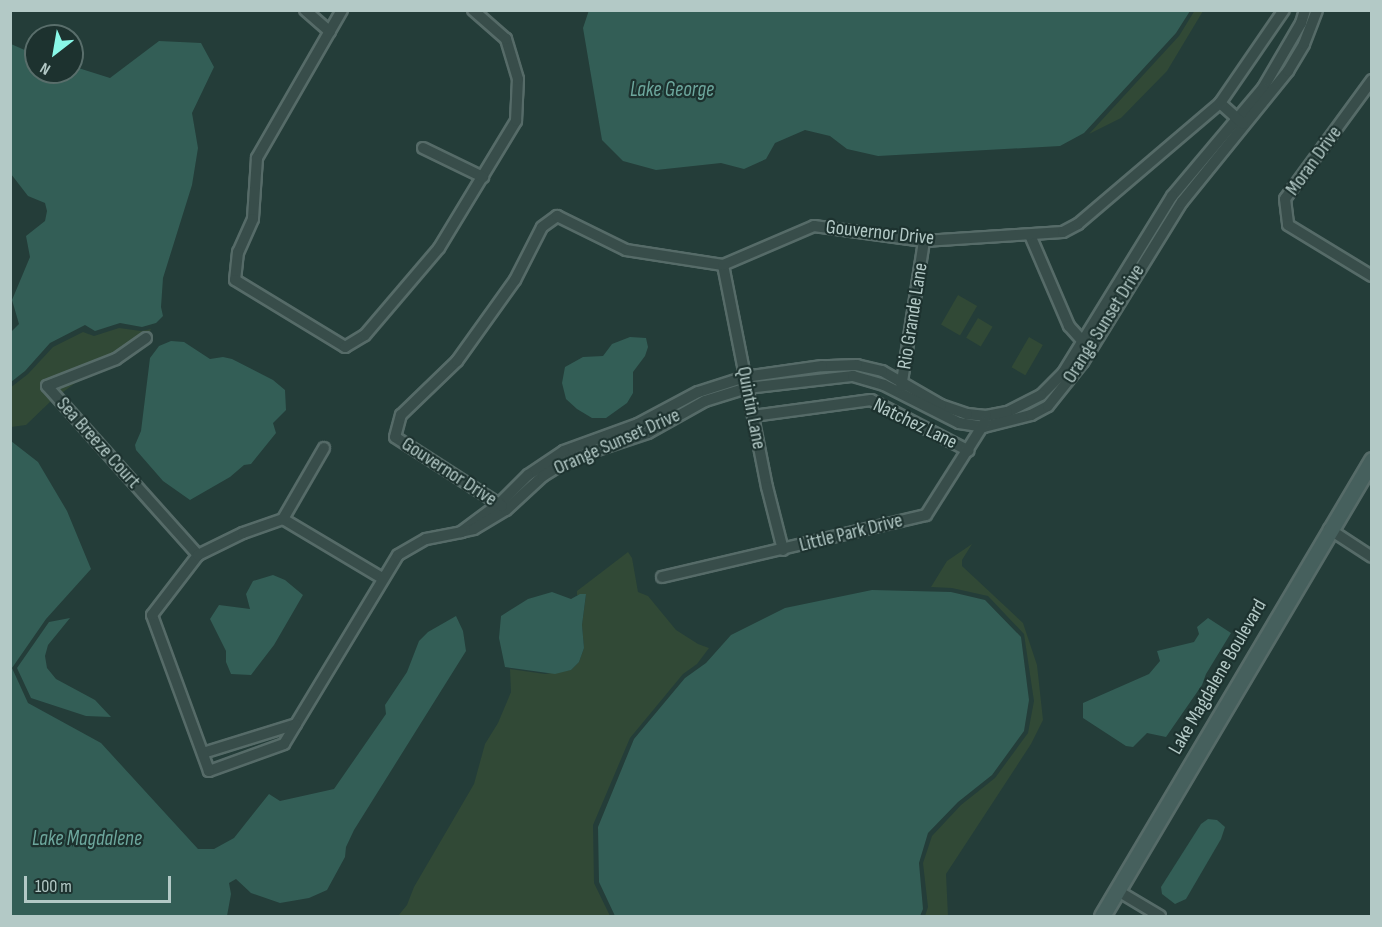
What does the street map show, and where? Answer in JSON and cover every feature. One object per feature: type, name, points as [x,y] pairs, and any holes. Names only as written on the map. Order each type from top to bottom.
[{"type":"street","points":[[305,10],[330,32]]},
{"type":"street","points":[[342,10],[257,158],[253,219],[238,252],[235,280],[345,346],[365,335],[439,249],[516,121],[518,79],[506,39],[473,10]]},
{"type":"street","name":"Gouvernor Drive","points":[[503,507],[395,437],[401,415],[457,362],[515,280],[542,227],[557,216],[626,250],[723,265],[814,225],[924,240],[1030,236],[1064,231],[1078,224],[1220,103],[1284,10]]},
{"type":"street","name":"Orange Sunset Drive","points":[[284,519],[243,533],[198,555],[152,615],[209,771],[284,744],[382,578],[398,555],[426,539],[474,529],[503,507],[528,474],[564,451],[638,424],[698,392],[822,366],[857,365],[882,371],[901,387],[985,422],[1031,416],[1048,406],[1068,383],[1092,348],[1182,202],[1242,122],[1281,60],[1305,10]]},
{"type":"street","name":"Orange Sunset Drive","points":[[985,422],[1041,395],[1063,373],[1172,196],[1242,122],[1297,58],[1317,10]]},
{"type":"street","name":"Moran Drive","points":[[1371,80],[1285,199],[1288,225],[1371,276]]},
{"type":"street","points":[[1220,103],[1242,122]]},
{"type":"street","points":[[423,148],[483,177]]},
{"type":"street","points":[[1030,236],[1070,326],[1082,342],[1092,348]]},
{"type":"street","name":"Rio Grande Lane","points":[[901,387],[924,240]]},
{"type":"street","name":"Quintin Lane","points":[[723,265],[746,383],[783,550]]},
{"type":"street","name":"Sea Breeze Court","points":[[146,338],[116,359],[47,386],[198,555]]},
{"type":"street","name":"Natchez Lane","points":[[753,416],[871,400],[969,451]]},
{"type":"street","name":"Little Park Drive","points":[[662,577],[926,515],[969,451],[985,422]]},
{"type":"street","points":[[324,448],[284,519],[382,578]]},
{"type":"street","name":"Lake Magdalene Boulevard","points":[[1102,916],[1371,460]]},
{"type":"street","points":[[1329,529],[1371,557]]},
{"type":"street","points":[[202,753],[296,724]]},
{"type":"street","points":[[1118,891],[1160,916]]},
{"type":"shaded area","points":[[1195,10],[1203,11],[1167,71],[1121,118],[1089,134],[1179,36]]},
{"type":"shaded area","points":[[958,295],[977,306],[960,335],[941,324]]},
{"type":"shaded area","points":[[978,318],[993,327],[981,346],[966,338]]},
{"type":"shaded area","points":[[119,328],[141,331],[151,329],[144,343],[90,372],[51,401],[26,425],[11,427],[10,388],[28,374],[53,347],[83,332],[94,336]]},
{"type":"shaded area","points":[[1029,337],[1043,345],[1025,375],[1012,367]]},
{"type":"shaded area","points":[[972,544],[962,560],[962,566],[1023,623],[1037,665],[1043,720],[1031,744],[946,874],[948,916],[925,916],[928,907],[923,863],[932,836],[961,805],[995,778],[1028,733],[1034,701],[1024,634],[988,596],[952,588],[931,587],[947,561]]},
{"type":"shaded area","points":[[628,552],[632,558],[638,592],[648,596],[676,630],[709,648],[697,664],[683,674],[630,738],[593,825],[594,883],[610,916],[398,916],[407,905],[414,887],[474,784],[485,744],[498,723],[511,692],[510,669],[545,674],[571,670],[579,662],[584,648],[582,625],[586,595],[577,595],[577,591]]},
{"type":"water","name":"Lake George","points":[[589,10],[1190,11],[1176,33],[1084,133],[1060,146],[878,156],[847,149],[830,136],[805,130],[775,143],[766,159],[744,169],[721,163],[656,170],[623,161],[602,140],[583,28]]},
{"type":"water","points":[[159,41],[201,43],[214,67],[192,113],[198,148],[192,185],[163,278],[161,307],[163,316],[156,323],[142,327],[120,323],[95,331],[85,325],[50,343],[25,371],[11,382],[11,332],[19,324],[12,300],[30,257],[26,236],[45,221],[47,211],[45,203],[28,196],[11,174],[11,44],[24,50],[24,84],[84,84],[84,70],[110,78]]},
{"type":"water","points":[[630,337],[646,338],[648,347],[645,356],[633,372],[633,393],[627,403],[606,418],[592,418],[566,399],[562,383],[565,367],[583,357],[603,356],[612,344]]},
{"type":"water","points":[[171,341],[184,342],[210,359],[223,357],[232,359],[273,380],[285,390],[286,410],[273,423],[276,433],[251,464],[244,465],[230,477],[190,500],[163,481],[136,450],[135,445],[141,431],[150,358],[159,346]]},
{"type":"water","name":"Lake Magdalene","points":[[11,441],[38,462],[67,511],[91,569],[46,619],[12,668],[28,703],[101,743],[198,849],[214,849],[234,838],[269,794],[280,801],[334,789],[386,714],[385,705],[407,672],[419,641],[428,632],[456,616],[463,631],[466,651],[354,830],[346,847],[345,857],[327,890],[309,898],[280,903],[251,893],[236,879],[229,883],[231,894],[227,916],[11,916]]},
{"type":"water","points":[[273,575],[285,580],[303,595],[274,645],[251,675],[231,674],[226,662],[226,651],[210,619],[219,605],[250,609],[246,594],[253,581]]},
{"type":"water","points":[[872,590],[951,592],[985,600],[1021,637],[1029,700],[1024,731],[992,775],[958,802],[928,833],[919,863],[923,909],[920,916],[615,916],[599,882],[598,827],[634,739],[685,678],[706,663],[731,635],[785,608]]},
{"type":"water","points":[[552,592],[571,599],[580,594],[586,594],[582,625],[584,648],[579,662],[571,670],[555,674],[505,667],[499,638],[501,616],[528,599]]},
{"type":"water","points":[[70,618],[48,645],[45,656],[47,668],[56,679],[95,700],[111,717],[86,716],[31,698],[17,668],[49,622]]},
{"type":"water","points":[[1208,618],[1231,633],[1206,674],[1202,685],[1166,737],[1147,733],[1133,747],[1126,746],[1083,718],[1083,703],[1149,674],[1160,661],[1157,651],[1194,642],[1199,634],[1197,627]]},
{"type":"water","points":[[1208,819],[1217,820],[1225,827],[1221,839],[1186,899],[1175,904],[1162,894],[1161,887],[1201,824]]}]
